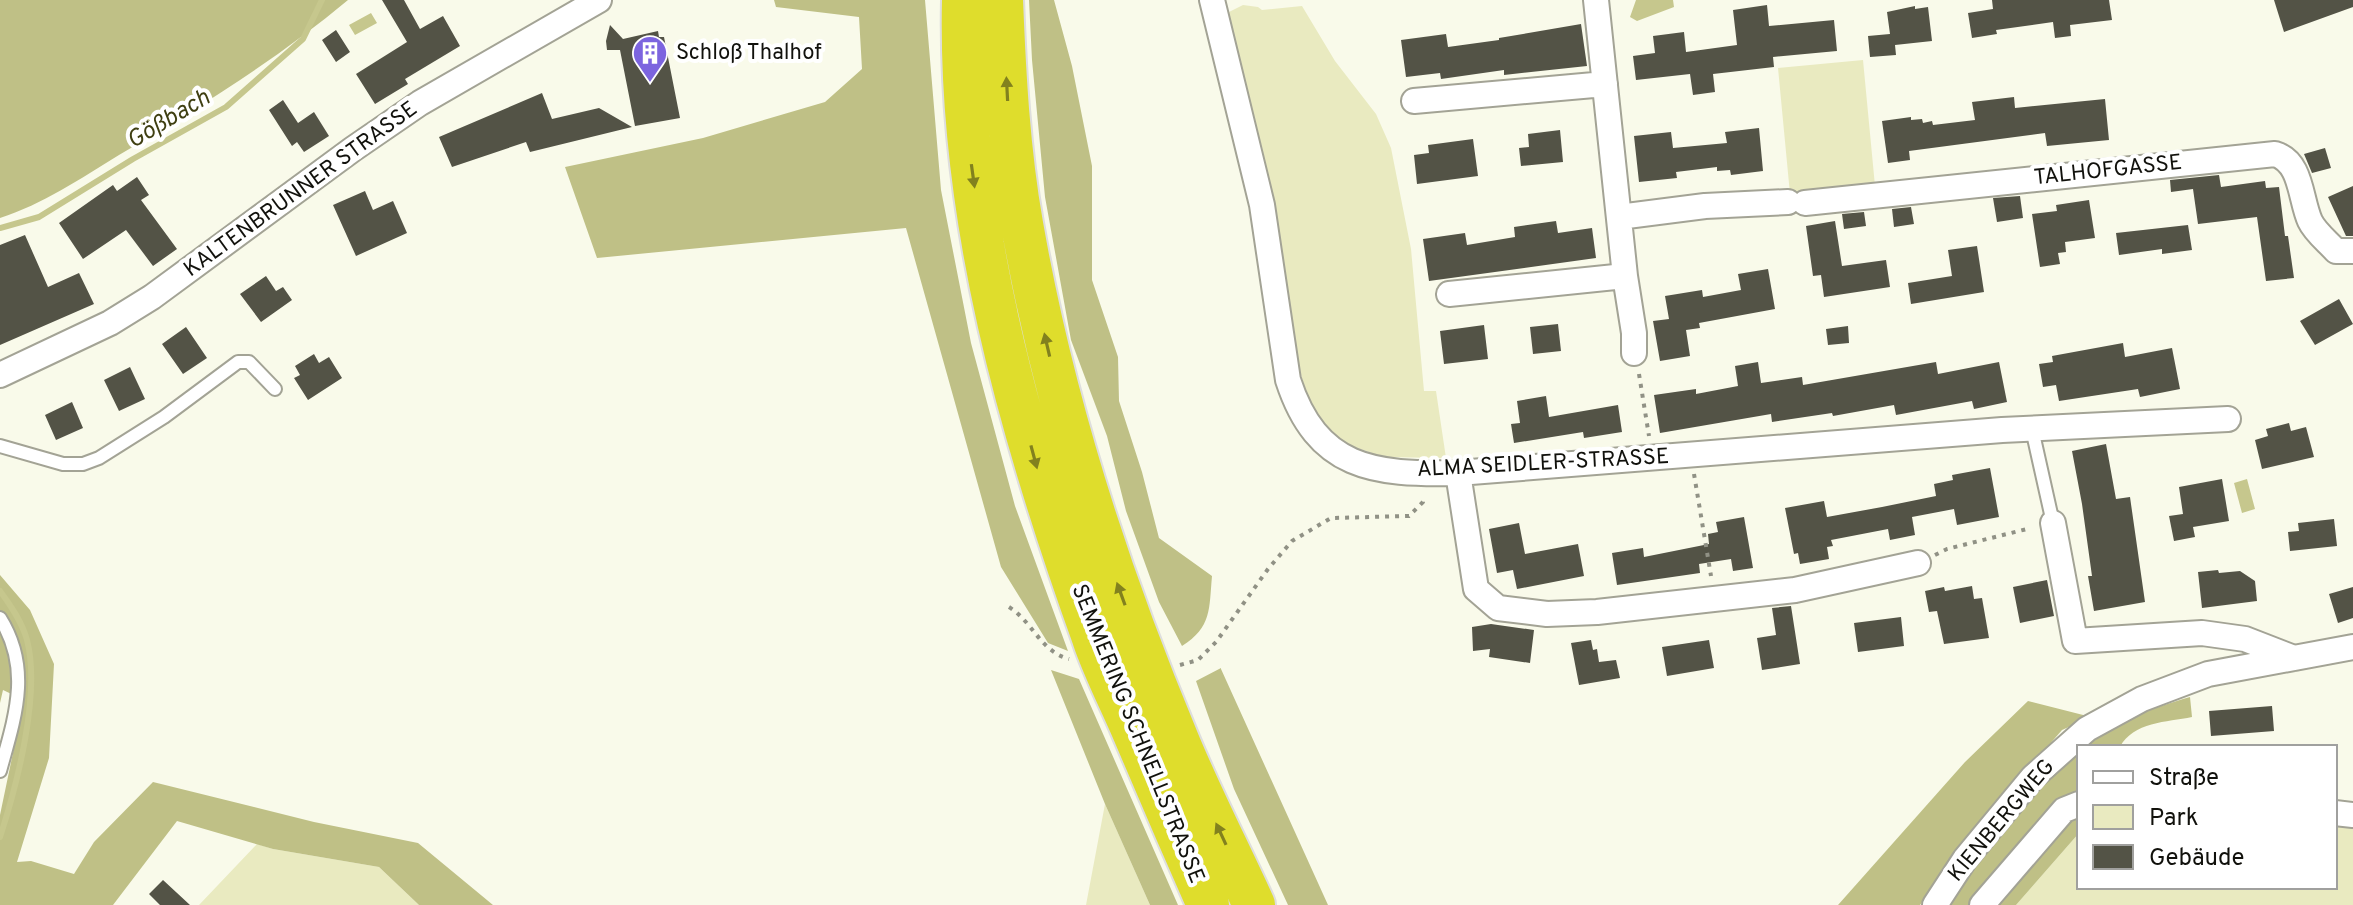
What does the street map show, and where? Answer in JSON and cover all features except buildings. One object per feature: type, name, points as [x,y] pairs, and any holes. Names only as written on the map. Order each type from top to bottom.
[{"type":"highway","name":"SEMMERING SCHNELLSTRASSE","points":[[963,0],[962,43],[968,137],[980,223],[998,318],[1039,476],[1094,640],[1208,905]]},
{"type":"highway","name":"SEMMERING SCHNELLSTRASSE","points":[[1003,20],[1009,128],[1021,222],[1052,369],[1078,464],[1128,612],[1178,742],[1254,905]]},
{"type":"street","name":"KALTENBRUNNER STRASSE","points":[[0,375],[110,323],[152,297],[420,103],[599,0]]},
{"type":"street","name":"ALMA SEIDLER-STRASSE","points":[[1212,0],[1262,205],[1275,276],[1283,351],[1297,407],[1315,435],[1341,456],[1369,467],[1422,474],[1458,473],[2032,429],[2228,419]]},
{"type":"street","points":[[1596,0],[1636,358]]},
{"type":"street","points":[[1414,101],[1605,84]]},
{"type":"street","name":"TALHOFGASSE","points":[[1619,217],[1705,206],[1797,202],[2275,154],[2283,156],[2293,165],[2311,224],[2336,251],[2353,251]]},
{"type":"street","points":[[1449,294],[1625,276]]},
{"type":"street","points":[[1458,473],[1476,589],[1498,608],[1547,614],[1597,612],[1795,590],[1918,563]]},
{"type":"street","points":[[2053,523],[2075,641],[2202,633],[2245,639],[2296,659]]},
{"type":"street","name":"KIENBERGWEG","points":[[1935,905],[1965,859],[2033,777],[2087,729],[2142,699],[2208,674],[2353,647]]},
{"type":"street","name":"KIENBERGWEG","points":[[1982,905],[2064,810],[2077,805]]},
{"type":"lane","points":[[0,446],[63,464],[83,464],[99,458],[164,417],[238,362],[249,362],[275,389]]},
{"type":"lane","points":[[2032,429],[2053,523]]},
{"type":"lane","points":[[0,618],[12,637],[20,673],[12,728],[0,771]]},
{"type":"path","points":[[1636,358],[1652,458]]},
{"type":"path","points":[[1691,455],[1715,598]]},
{"type":"path","points":[[1180,666],[1198,660],[1216,642],[1292,541],[1331,518],[1409,516],[1423,502],[1422,474]]},
{"type":"path","points":[[1918,563],[1947,549],[2053,523]]},
{"type":"path","points":[[1009,607],[1023,615],[1041,642],[1057,656],[1075,661]]},
{"type":"green space","points":[[1243,5],[1262,10],[1302,6],[1335,61],[1376,114],[1391,148],[1411,249],[1424,391],[1436,391],[1446,458],[1383,457],[1335,440],[1313,414],[1294,352],[1280,242],[1262,147],[1225,14]]},
{"type":"green space","points":[[1863,60],[1875,186],[1790,194],[1778,68]]},
{"type":"green space","points":[[1105,804],[1150,905],[1086,905]]},
{"type":"green space","points":[[2337,821],[2353,823],[2353,905],[2016,905],[2077,835],[2077,889],[2337,889]]},
{"type":"green space","points":[[257,844],[379,867],[419,905],[199,905]]},
{"type":"shaded area","points":[[0,0],[348,0],[293,43],[208,101],[61,190],[0,218]]},
{"type":"shaded area","points":[[774,0],[925,0],[941,190],[971,343],[1015,506],[1068,651],[1048,643],[1001,567],[906,228],[597,258],[565,167],[703,138],[825,102],[862,69],[859,17],[776,7]]},
{"type":"shaded area","points":[[1029,0],[1054,0],[1072,66],[1092,166],[1092,280],[1118,357],[1119,401],[1159,538],[1212,576],[1204,624],[1182,646],[1159,602],[1126,511],[1107,436],[1071,340],[1045,197]]},
{"type":"shaded area","points":[[1636,0],[1673,0],[1674,7],[1637,21],[1630,17]]},
{"type":"shaded area","points":[[371,13],[377,23],[355,35],[349,25]]},
{"type":"shaded area","points":[[2247,479],[2255,509],[2242,513],[2234,483]]},
{"type":"shaded area","points":[[0,575],[30,610],[54,664],[49,758],[17,862],[31,861],[74,874],[94,842],[153,782],[314,822],[418,843],[493,905],[419,905],[379,867],[273,849],[177,821],[113,905],[0,905],[0,815],[24,700],[3,690],[0,703]]},
{"type":"shaded area","points":[[1221,668],[1328,905],[1288,905],[1234,789],[1196,681]]},
{"type":"shaded area","points":[[1051,670],[1079,679],[1178,905],[1150,905]]},
{"type":"shaded area","points":[[2190,697],[2192,717],[2142,728],[2133,732],[2122,745],[2087,745],[2121,723]]},
{"type":"shaded area","points":[[2028,701],[2091,717],[2062,730],[1985,819],[1920,905],[1838,905],[1965,762]]},
{"type":"shaded area","points":[[2077,754],[2077,835],[2016,905],[1946,905],[1976,858]]},
{"type":"waterway","name":"Gößbach","points":[[0,228],[39,217],[226,107],[303,39],[322,0]]},
{"type":"waterway","points":[[0,591],[25,633],[31,662],[25,739],[0,837]]},
{"type":"place","name":"Schloß Thalhof","points":[[650,84]]}]
